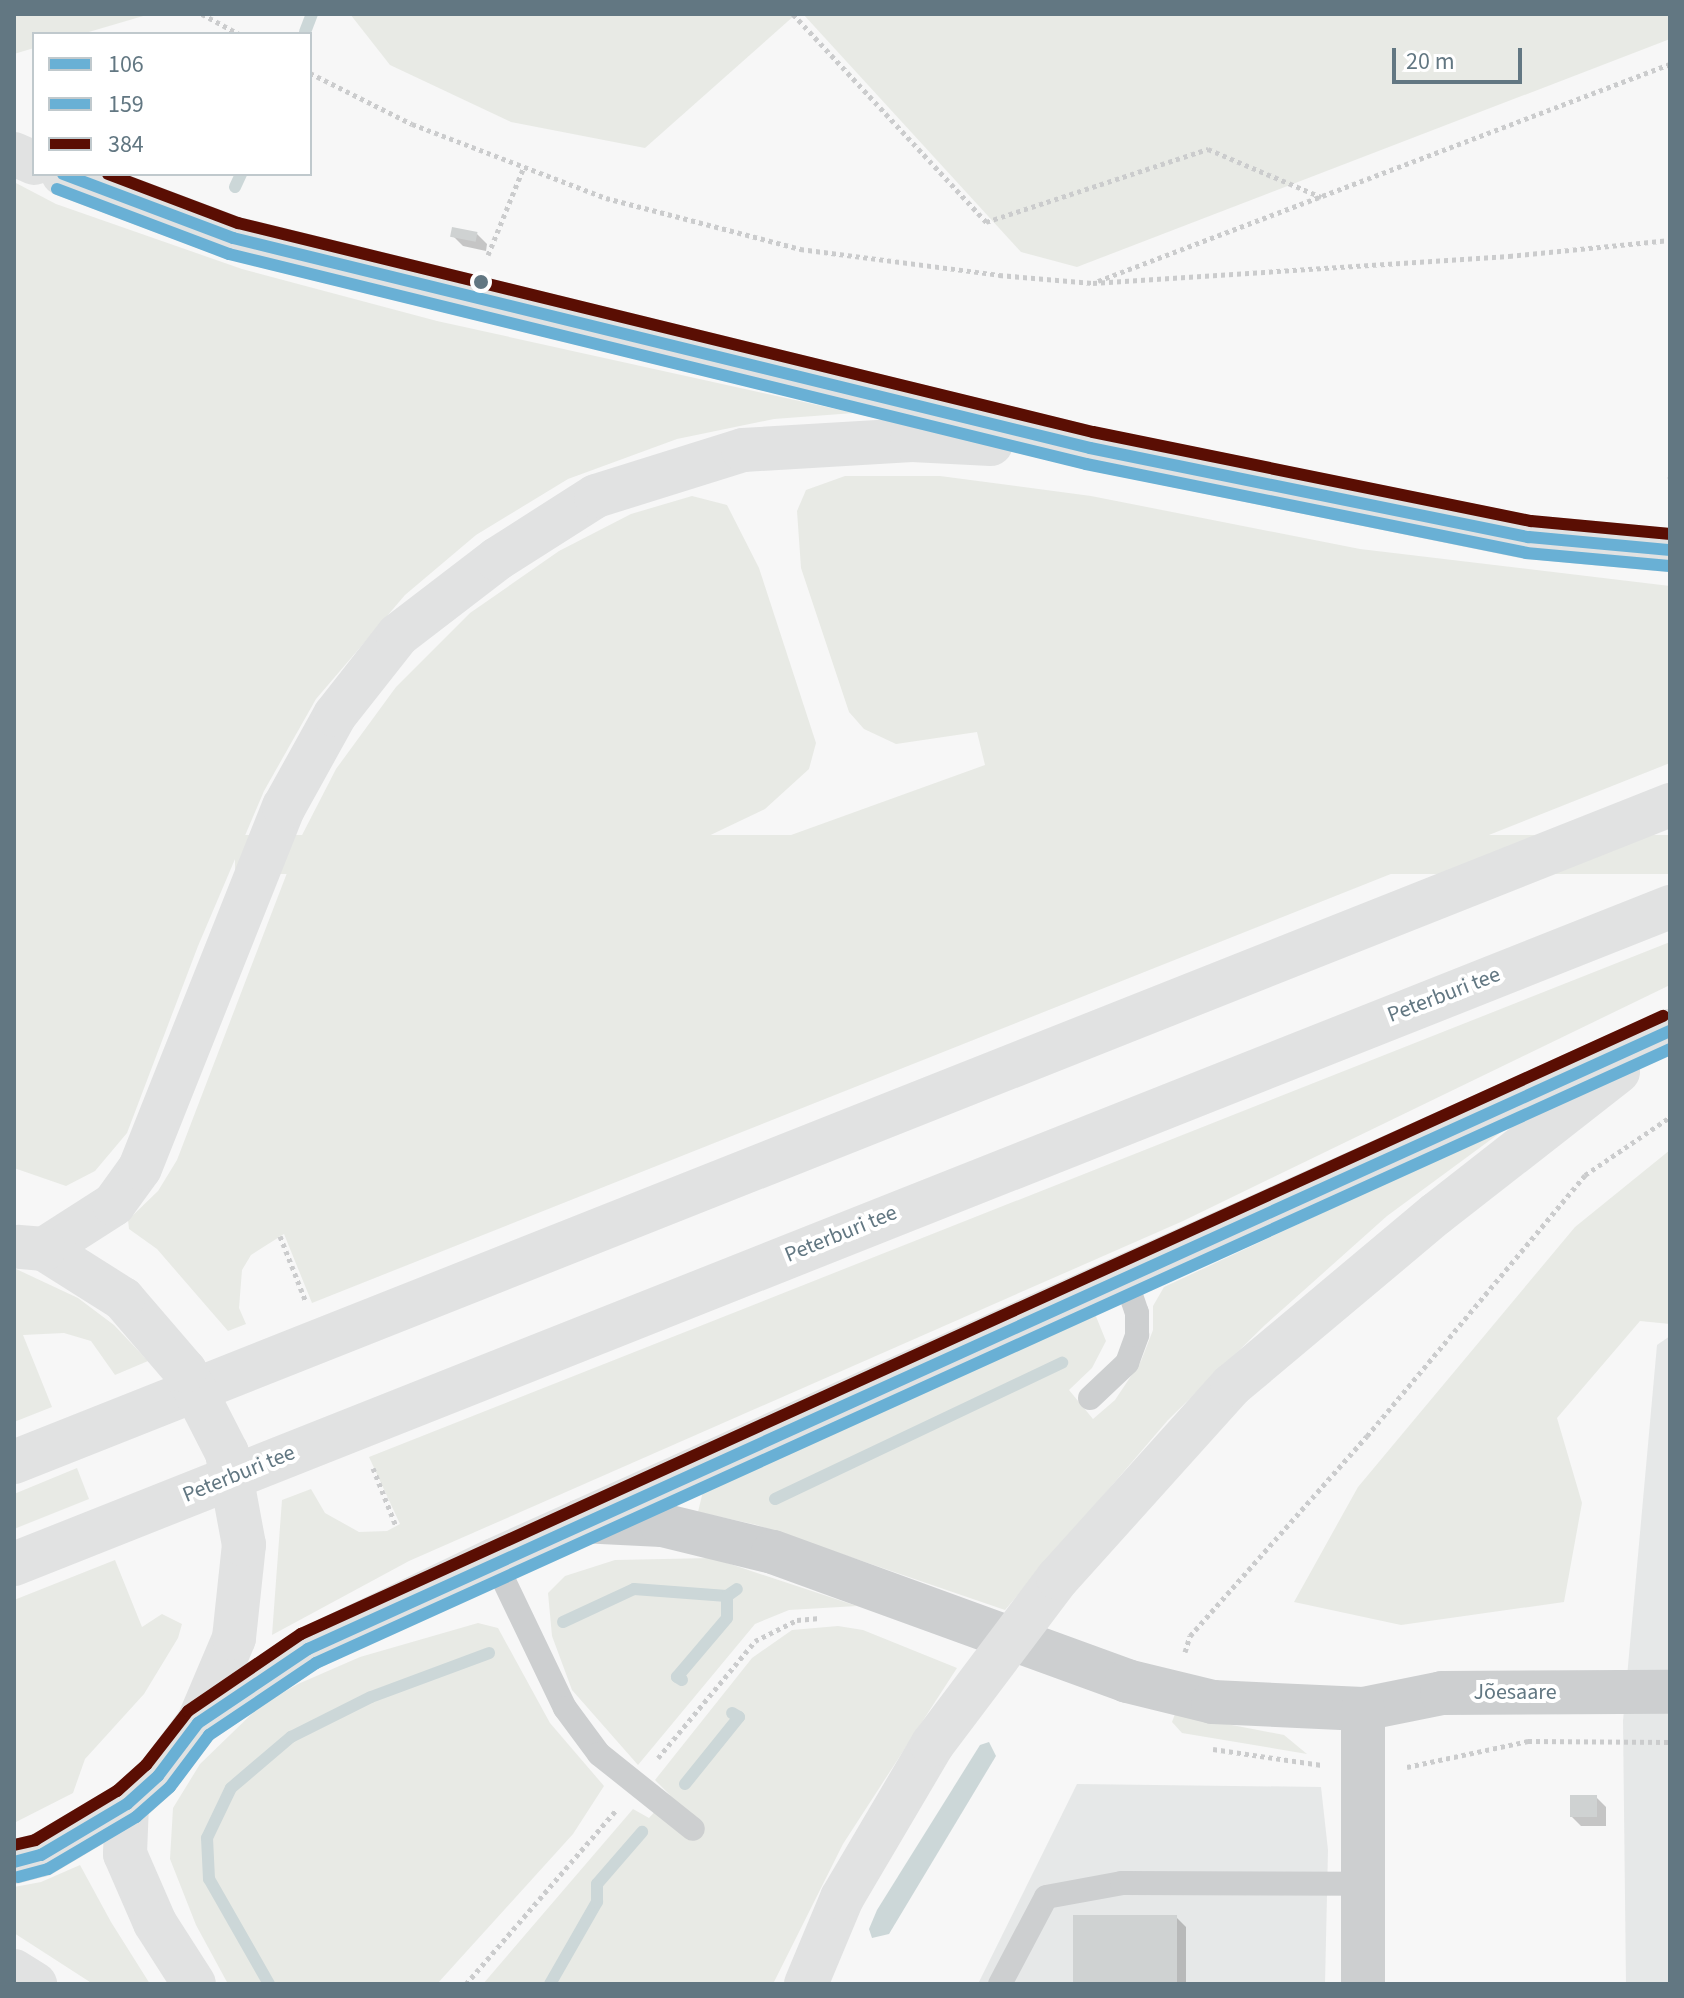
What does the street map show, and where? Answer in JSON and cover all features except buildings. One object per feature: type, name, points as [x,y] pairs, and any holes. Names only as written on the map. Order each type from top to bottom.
[{"type":"highway","points":[[68,176],[233,238],[1090,448],[1529,537],[1670,550]]},
{"type":"highway","points":[[29,1248],[114,1204],[140,1168],[284,807],[335,715],[398,635],[472,578],[596,496],[743,450],[912,440],[1090,448]]},
{"type":"highway","points":[[14,1462],[66,1442],[316,1321],[1670,805]]},
{"type":"highway","name":"Peterburi tee","points":[[14,1564],[102,1530],[365,1441],[1670,907]]},
{"type":"highway","points":[[198,1723],[308,1649],[494,1560],[1670,1031]]},
{"type":"highway","points":[[806,1984],[842,1898],[932,1745],[1058,1578],[1221,1397],[1436,1214],[1670,1031]]},
{"type":"highway","points":[[14,1862],[41,1855],[127,1804],[158,1776],[198,1723],[236,1622],[244,1545],[227,1453],[185,1371],[123,1299],[29,1248]]},
{"type":"highway","points":[[127,1804],[125,1854],[155,1923],[194,1984]]},
{"type":"highway","points":[[14,1971],[35,1984]]},
{"type":"street","name":"Jõesaare","points":[[581,1521],[662,1525],[773,1552],[1127,1681],[1213,1702],[1363,1709],[1442,1693],[1670,1692]]},
{"type":"street","points":[[1363,1709],[1363,1984]]},
{"type":"lane","points":[[1090,1398],[1127,1363],[1137,1335],[1137,1313],[1124,1275]]},
{"type":"lane","points":[[494,1560],[565,1708],[599,1754],[693,1829]]},
{"type":"lane","points":[[1000,1984],[1046,1897],[1122,1883],[1363,1884]]},
{"type":"path","points":[[202,14],[235,32]]},
{"type":"path","points":[[793,14],[986,222],[1208,149],[1321,197]]},
{"type":"path","points":[[1093,283],[1670,64]]},
{"type":"path","points":[[312,74],[412,124],[606,198],[800,249],[1093,283],[1509,256],[1670,240]]},
{"type":"path","points":[[488,255],[524,167]]},
{"type":"path","points":[[1183,1660],[1190,1636],[1367,1436],[1585,1175],[1670,1117]]},
{"type":"path","points":[[280,1236],[316,1321]]},
{"type":"path","points":[[365,1441],[396,1526]]},
{"type":"path","points":[[1199,1745],[1362,1768],[1443,1762],[1528,1741],[1670,1742]]},
{"type":"shaded area","points":[[14,14],[150,14],[89,32],[32,32],[32,49],[14,54]]},
{"type":"shaded area","points":[[350,14],[796,14],[645,148],[511,122],[390,65]]},
{"type":"shaded area","points":[[803,14],[1670,14],[1670,39],[1077,267],[1021,252]]},
{"type":"shaded area","points":[[14,182],[56,204],[242,269],[437,321],[854,413],[774,419],[677,439],[568,479],[476,535],[405,595],[316,699],[264,791],[198,946],[127,1133],[95,1171],[66,1186],[14,1168]]},
{"type":"shaded area","points":[[845,476],[940,476],[1091,496],[1360,549],[1670,586],[1670,763],[312,1303],[284,1234],[251,1255],[242,1270],[239,1308],[246,1324],[228,1331],[157,1249],[129,1229],[128,1220],[158,1191],[177,1160],[300,839],[336,769],[396,687],[470,613],[559,551],[631,514],[692,496],[727,505],[759,568],[816,743],[809,769],[765,809],[698,841],[711,864],[985,765],[977,732],[896,744],[864,729],[849,712],[801,568],[797,511],[806,490]]},
{"type":"shaded area","points":[[235,835],[1670,835],[1670,874],[235,874]]},
{"type":"shaded area","points":[[1670,942],[1670,985],[1183,1221],[409,1561],[272,1635],[282,1500],[311,1489],[325,1513],[359,1532],[387,1531],[400,1524],[369,1457]]},
{"type":"shaded area","points":[[1512,1124],[1387,1216],[1265,1325],[1168,1420],[1005,1610],[757,1525],[698,1512],[704,1487],[1095,1314],[1106,1341],[1092,1368],[1069,1390],[1093,1419],[1115,1400],[1141,1361],[1153,1330],[1153,1306],[1164,1287]]},
{"type":"shaded area","points":[[1670,1150],[1670,1324],[1640,1321],[1557,1418],[1582,1503],[1564,1602],[1401,1625],[1294,1602],[1358,1487],[1575,1227]]},
{"type":"shaded area","points":[[14,1268],[78,1298],[114,1325],[148,1361],[115,1375],[91,1341],[64,1333],[23,1335],[52,1407],[14,1422]]},
{"type":"shaded area","points":[[1670,1336],[1670,1984],[1626,1984],[1623,1721],[1657,1345]]},
{"type":"shaded area","points":[[77,1468],[89,1499],[14,1529],[14,1494]]},
{"type":"shaded area","points":[[712,1558],[857,1606],[789,1610],[755,1624],[638,1765],[572,1690],[552,1636],[548,1593],[565,1576],[615,1560]]},
{"type":"shaded area","points":[[115,1560],[142,1627],[162,1614],[182,1624],[178,1638],[144,1694],[85,1759],[73,1793],[14,1823],[14,1600]]},
{"type":"shaded area","points":[[478,1623],[498,1628],[550,1723],[604,1786],[573,1834],[437,1984],[228,1984],[196,1925],[170,1859],[173,1808],[200,1764],[261,1705],[298,1684],[360,1657]]},
{"type":"shaded area","points":[[838,1626],[863,1630],[957,1668],[843,1844],[773,1984],[483,1984],[633,1809],[649,1818],[670,1795],[655,1780],[752,1658],[792,1630]]},
{"type":"shaded area","points":[[1175,1714],[1284,1735],[1307,1754],[1182,1733],[1172,1722]]},
{"type":"shaded area","points":[[989,1742],[996,1756],[889,1934],[872,1938],[869,1929],[877,1910],[980,1745]]},
{"type":"shaded area","points":[[1077,1784],[1321,1787],[1328,1850],[1325,1984],[978,1984]]},
{"type":"shaded area","points":[[80,1865],[150,1984],[93,1984],[14,1933],[14,1887],[41,1882]]},
{"type":"waterway","points":[[305,32],[312,14]]},
{"type":"waterway","points":[[235,187],[240,176]]},
{"type":"waterway","points":[[775,1499],[1062,1363]]},
{"type":"waterway","points":[[563,1622],[634,1589],[727,1596],[737,1589]]},
{"type":"waterway","points":[[682,1680],[677,1677],[727,1618],[727,1596]]},
{"type":"waterway","points":[[269,1984],[209,1879],[207,1838],[231,1788],[291,1737],[371,1697],[489,1653]]},
{"type":"waterway","points":[[685,1784],[739,1717],[732,1713]]},
{"type":"waterway","points":[[550,1984],[597,1902],[597,1884],[642,1832]]},
{"type":"transit line","name":"106","points":[[68,176],[233,238],[1090,448],[1529,537],[1670,550]]},
{"type":"transit line","name":"384","points":[[113,176],[238,223],[1093,432],[1531,521],[1670,534]]},
{"type":"transit line","name":"159","points":[[57,189],[229,254],[1086,464],[1526,553],[1669,566]]},
{"type":"transit line","name":"384","points":[[14,1845],[35,1840],[117,1791],[146,1765],[188,1711],[301,1634],[1663,1016]]},
{"type":"transit line","name":"106","points":[[14,1862],[41,1855],[127,1804],[158,1776],[198,1723],[308,1649],[1670,1031]]},
{"type":"transit line","name":"159","points":[[18,1877],[48,1869],[136,1817],[170,1787],[209,1735],[316,1663],[1670,1049]]}]
